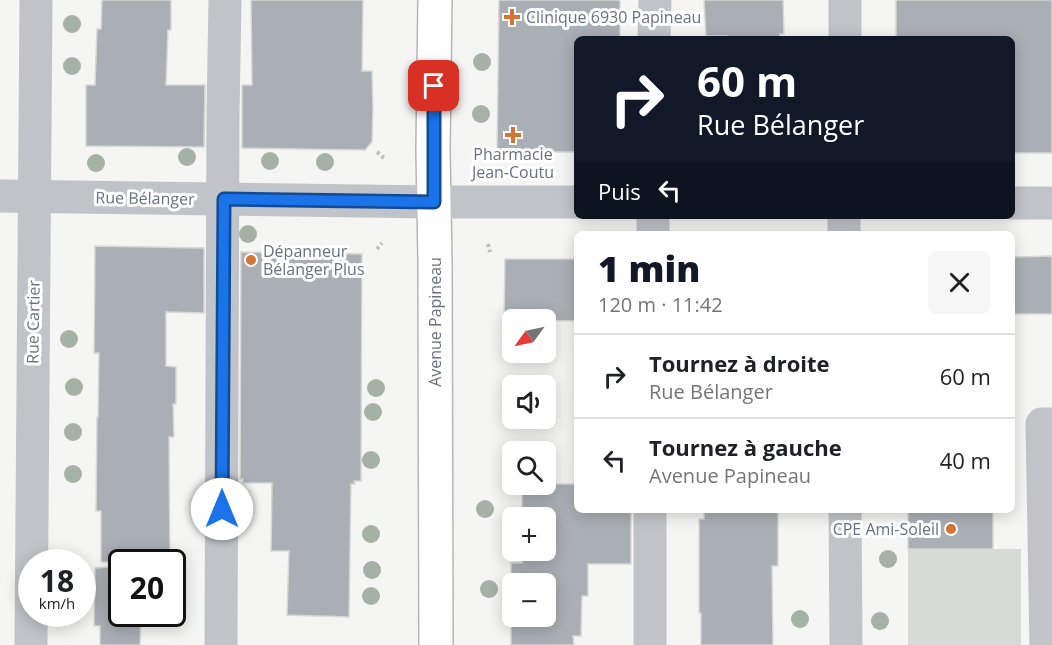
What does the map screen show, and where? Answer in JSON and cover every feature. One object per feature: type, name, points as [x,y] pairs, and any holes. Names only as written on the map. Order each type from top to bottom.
[{"type":"main road","name":"Avenue Papineau","points":[[435,0],[436,645]]},
{"type":"street","name":"Rue Cartier","points":[[30,645],[36,0]]},
{"type":"street","points":[[221,645],[225,0]]},
{"type":"street","points":[[654,36],[655,0]]},
{"type":"street","points":[[845,0],[845,36]]},
{"type":"street","name":"Rue Bélanger","points":[[0,196],[574,202]]},
{"type":"street","points":[[1015,203],[1052,203]]},
{"type":"street","points":[[1046,645],[1042,424],[1052,424]]},
{"type":"street","points":[[650,513],[650,645]]},
{"type":"street","points":[[846,513],[846,645]]},
{"type":"path","points":[[377,152],[384,158]]},
{"type":"path","points":[[486,159],[492,155]]},
{"type":"path","points":[[377,249],[382,243]]},
{"type":"path","points":[[488,244],[490,252]]},
{"type":"shaded area","points":[[908,549],[1021,549],[1021,645],[908,645]]},
{"type":"building","points":[[102,0],[171,0],[166,85],[205,85],[204,147],[86,146],[86,85],[95,85],[97,29],[101,29]]},
{"type":"building","points":[[251,0],[363,0],[362,71],[372,71],[373,109],[372,142],[365,150],[242,148],[242,85],[252,85]]},
{"type":"building","points":[[499,0],[620,0],[620,36],[574,36],[574,152],[497,152]]},
{"type":"building","points":[[704,0],[783,0],[784,34],[780,36],[706,36]]},
{"type":"building","points":[[896,0],[1052,0],[1052,153],[1015,153],[1015,36],[896,36]]},
{"type":"building","points":[[95,246],[204,248],[204,313],[166,312],[166,366],[176,367],[176,404],[173,404],[174,437],[169,437],[170,549],[108,549],[108,562],[101,562],[101,511],[96,511],[99,353],[94,353]]},
{"type":"building","points":[[241,252],[362,254],[361,481],[354,481],[355,484],[351,484],[349,617],[287,615],[289,551],[271,551],[272,483],[243,483],[243,479],[240,479]]},
{"type":"building","points":[[1052,256],[1052,314],[1015,314],[1015,257]]},
{"type":"building","points":[[505,259],[574,259],[574,321],[556,321],[556,309],[504,309]]},
{"type":"building","points":[[556,484],[574,484],[574,513],[631,513],[631,564],[588,564],[588,596],[582,596],[581,636],[573,636],[574,645],[511,645],[511,627],[556,627],[556,573],[511,573],[511,563],[522,563],[522,561],[556,561],[556,507],[522,507],[522,495],[556,495]]},
{"type":"building","points":[[704,513],[778,513],[778,566],[772,566],[773,645],[701,645],[699,519],[704,519]]},
{"type":"building","name":"CPE Ami-Soleil","points":[[908,513],[993,513],[993,549],[908,549]]},
{"type":"building","points":[[108,567],[108,627],[141,627],[140,645],[100,645],[100,626],[96,626],[96,568]]},
{"type":"place","name":"Clinique 6930 Papineau","points":[[512,17]]},
{"type":"place","name":"Pharmacie Jean-Coutu","points":[[513,135]]},
{"type":"place","name":"Dépanneur Bélanger Plus","points":[[251,260]]},
{"type":"place","name":"CPE Ami-Soleil","points":[[951,529]]},
{"type":"route","points":[[222,509],[224,199],[434,202],[434,86]]}]
